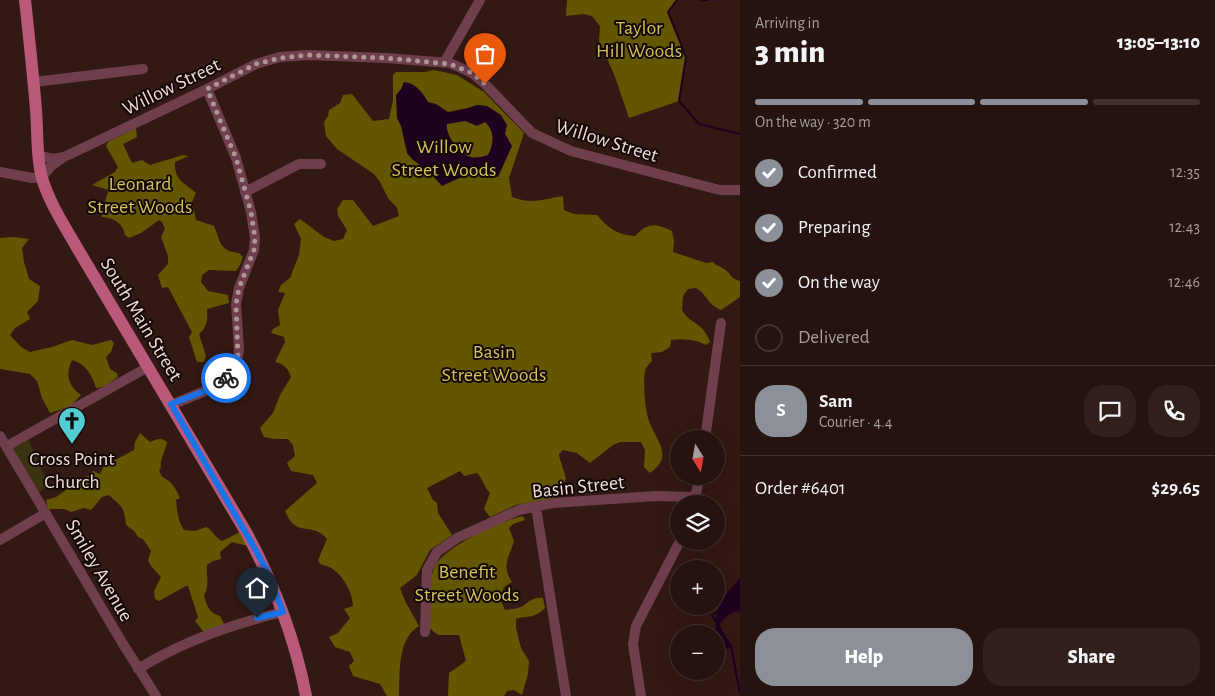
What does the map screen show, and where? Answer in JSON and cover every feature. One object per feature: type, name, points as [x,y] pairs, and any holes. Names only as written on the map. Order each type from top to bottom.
[{"type":"main road","name":"South Main Street","points":[[25,0],[42,177],[60,218],[171,404],[268,573],[283,612],[306,696]]},
{"type":"street","points":[[25,0],[31,0]]},
{"type":"street","points":[[444,63],[480,0]]},
{"type":"street","name":"Willow Street","points":[[64,157],[256,64],[291,56],[386,58],[450,64],[472,73],[532,133],[554,144],[720,190],[740,190]]},
{"type":"street","points":[[34,82],[143,69]]},
{"type":"street","points":[[171,404],[215,386],[235,368],[238,350],[236,304],[239,288],[254,250],[254,227],[236,158],[207,89]]},
{"type":"street","points":[[40,156],[54,159],[64,157]]},
{"type":"street","points":[[0,172],[32,178],[42,177],[51,166],[64,157]]},
{"type":"street","points":[[245,192],[299,164],[321,164]]},
{"type":"street","points":[[706,430],[722,323]]},
{"type":"street","points":[[7,446],[148,367]]},
{"type":"street","name":"Smiley Avenue","points":[[0,436],[138,669],[156,696]]},
{"type":"street","name":"Basin Street","points":[[425,632],[427,570],[437,552],[457,538],[519,510],[553,503],[656,496],[670,498]]},
{"type":"street","points":[[536,507],[566,696]]},
{"type":"street","points":[[0,540],[46,513]]},
{"type":"street","points":[[641,696],[634,644],[636,626],[675,550]]},
{"type":"street","points":[[138,669],[160,655],[201,636],[257,618],[283,612]]},
{"type":"shaded area","points":[[404,82],[412,84],[428,102],[436,104],[448,112],[477,105],[487,106],[501,115],[507,125],[505,134],[512,146],[498,177],[469,176],[456,179],[442,186],[430,173],[412,159],[407,153],[401,126],[397,118],[396,95]],"holes":[[[465,121],[477,126],[485,122],[491,129],[491,146],[488,155],[481,157],[468,156],[453,143],[448,133],[447,124]]]},
{"type":"shaded area","points":[[27,437],[49,485],[38,493],[12,447]]},
{"type":"shaded area","points":[[740,578],[740,611],[729,615],[720,625],[716,625],[716,615],[725,615],[725,596]]},
{"type":"shaded area","points":[[725,635],[732,647],[725,648]]},
{"type":"green space","name":"Taylor Hill Woods","points":[[567,0],[677,0],[668,12],[686,57],[679,101],[629,118],[614,74],[599,41],[600,26],[592,16],[584,14],[566,16]]},
{"type":"green space","name":"Basin Street Woods","points":[[434,70],[457,75],[484,92],[524,133],[509,178],[512,197],[532,201],[563,196],[564,210],[574,214],[597,215],[613,230],[623,234],[635,236],[644,228],[652,225],[666,228],[672,231],[674,241],[673,252],[706,263],[713,262],[722,268],[734,279],[740,281],[740,297],[721,310],[716,308],[696,288],[688,289],[683,296],[682,310],[689,319],[704,330],[710,342],[706,345],[689,340],[671,340],[670,347],[662,352],[651,353],[652,361],[646,368],[644,376],[645,401],[648,418],[661,447],[662,460],[650,473],[644,467],[645,450],[641,442],[620,442],[613,445],[590,463],[577,453],[563,450],[559,454],[566,479],[553,499],[516,505],[490,517],[484,509],[490,493],[477,473],[464,476],[460,471],[427,488],[433,500],[437,503],[438,513],[452,535],[430,550],[417,575],[400,588],[419,626],[412,632],[403,648],[399,696],[387,696],[380,684],[353,676],[349,666],[354,661],[350,652],[335,647],[329,637],[338,633],[350,618],[344,609],[353,606],[353,601],[343,580],[330,567],[320,564],[318,560],[327,539],[316,531],[294,525],[289,520],[285,511],[317,483],[313,475],[291,471],[287,463],[295,456],[293,445],[288,439],[264,437],[260,428],[273,413],[280,395],[291,377],[285,367],[275,362],[285,342],[284,337],[271,333],[273,329],[280,325],[278,310],[285,293],[278,292],[281,285],[290,278],[299,255],[301,239],[294,224],[300,219],[324,237],[334,241],[343,239],[347,230],[338,216],[337,209],[343,200],[353,200],[373,226],[399,216],[397,208],[388,198],[374,174],[337,149],[326,136],[324,122],[329,110],[340,103],[343,95],[352,94],[373,121],[389,119],[393,100],[393,75],[396,72],[426,72]]},
{"type":"green space","name":"Leonard Street Woods","points":[[136,128],[137,137],[123,144],[132,163],[142,160],[150,165],[183,155],[189,156],[175,162],[175,168],[180,180],[196,193],[192,202],[196,220],[214,226],[224,248],[239,253],[243,257],[236,271],[209,270],[202,275],[201,282],[208,291],[228,295],[229,303],[207,309],[206,323],[204,329],[199,334],[206,356],[204,362],[197,362],[189,337],[192,332],[168,287],[162,288],[158,275],[168,264],[168,256],[161,237],[165,229],[162,222],[159,220],[141,233],[129,238],[125,235],[120,224],[102,217],[101,211],[109,190],[92,185],[115,172],[118,167],[106,146],[108,142]]},
{"type":"green space","points":[[0,238],[29,239],[22,248],[24,262],[29,279],[40,286],[38,301],[27,312],[30,319],[15,328],[10,335],[21,347],[30,352],[72,340],[92,345],[111,340],[114,343],[111,352],[106,357],[110,369],[117,373],[118,377],[103,387],[96,388],[88,371],[81,364],[72,360],[68,375],[69,379],[73,387],[81,395],[71,406],[50,413],[42,398],[37,381],[30,374],[0,369]]},
{"type":"green space","points":[[140,433],[150,442],[163,439],[167,442],[159,470],[162,477],[177,491],[180,498],[176,500],[177,508],[184,530],[195,531],[206,527],[222,541],[240,532],[248,546],[232,542],[220,552],[221,559],[207,565],[207,584],[204,596],[206,603],[213,613],[220,616],[224,624],[207,631],[203,631],[195,621],[198,617],[188,586],[159,601],[155,599],[154,591],[161,577],[148,560],[151,551],[143,539],[138,537],[126,525],[122,508],[109,495],[102,497],[91,510],[84,508],[71,512],[64,509],[48,509],[46,500],[56,497],[75,481],[88,476],[93,471],[100,474],[104,466],[134,450],[135,442]]},
{"type":"green space","name":"Benefit Street Woods","points":[[523,516],[525,520],[513,524],[509,528],[514,541],[506,566],[512,582],[504,587],[500,599],[505,610],[519,608],[534,599],[543,598],[545,608],[534,615],[516,619],[516,628],[521,648],[529,661],[528,674],[522,695],[514,690],[507,691],[504,696],[448,696],[449,673],[466,661],[459,635],[438,635],[428,627],[430,589],[434,568],[439,560],[448,552],[473,536],[501,523]]},
{"type":"waterway","points":[[677,0],[668,12],[686,57],[679,101],[699,124],[740,134]]},
{"type":"waterway","points":[[702,0],[708,0]]},
{"type":"waterway","points":[[712,615],[716,622]]},
{"type":"waterway","points":[[731,645],[740,694]]},
{"type":"way so far","points":[[226,378],[235,368],[238,359],[236,304],[239,288],[254,250],[255,238],[251,212],[236,158],[207,89],[256,64],[291,56],[308,55],[386,58],[450,64],[472,73],[485,84]]},
{"type":"place","name":"Cross Point Church","points":[[72,445]]},
{"type":"route","points":[[226,378],[210,389],[171,404],[246,532],[275,590],[283,612],[257,618]]},
{"type":"park label","name":"Willow Street Woods","points":[[444,158]]}]
